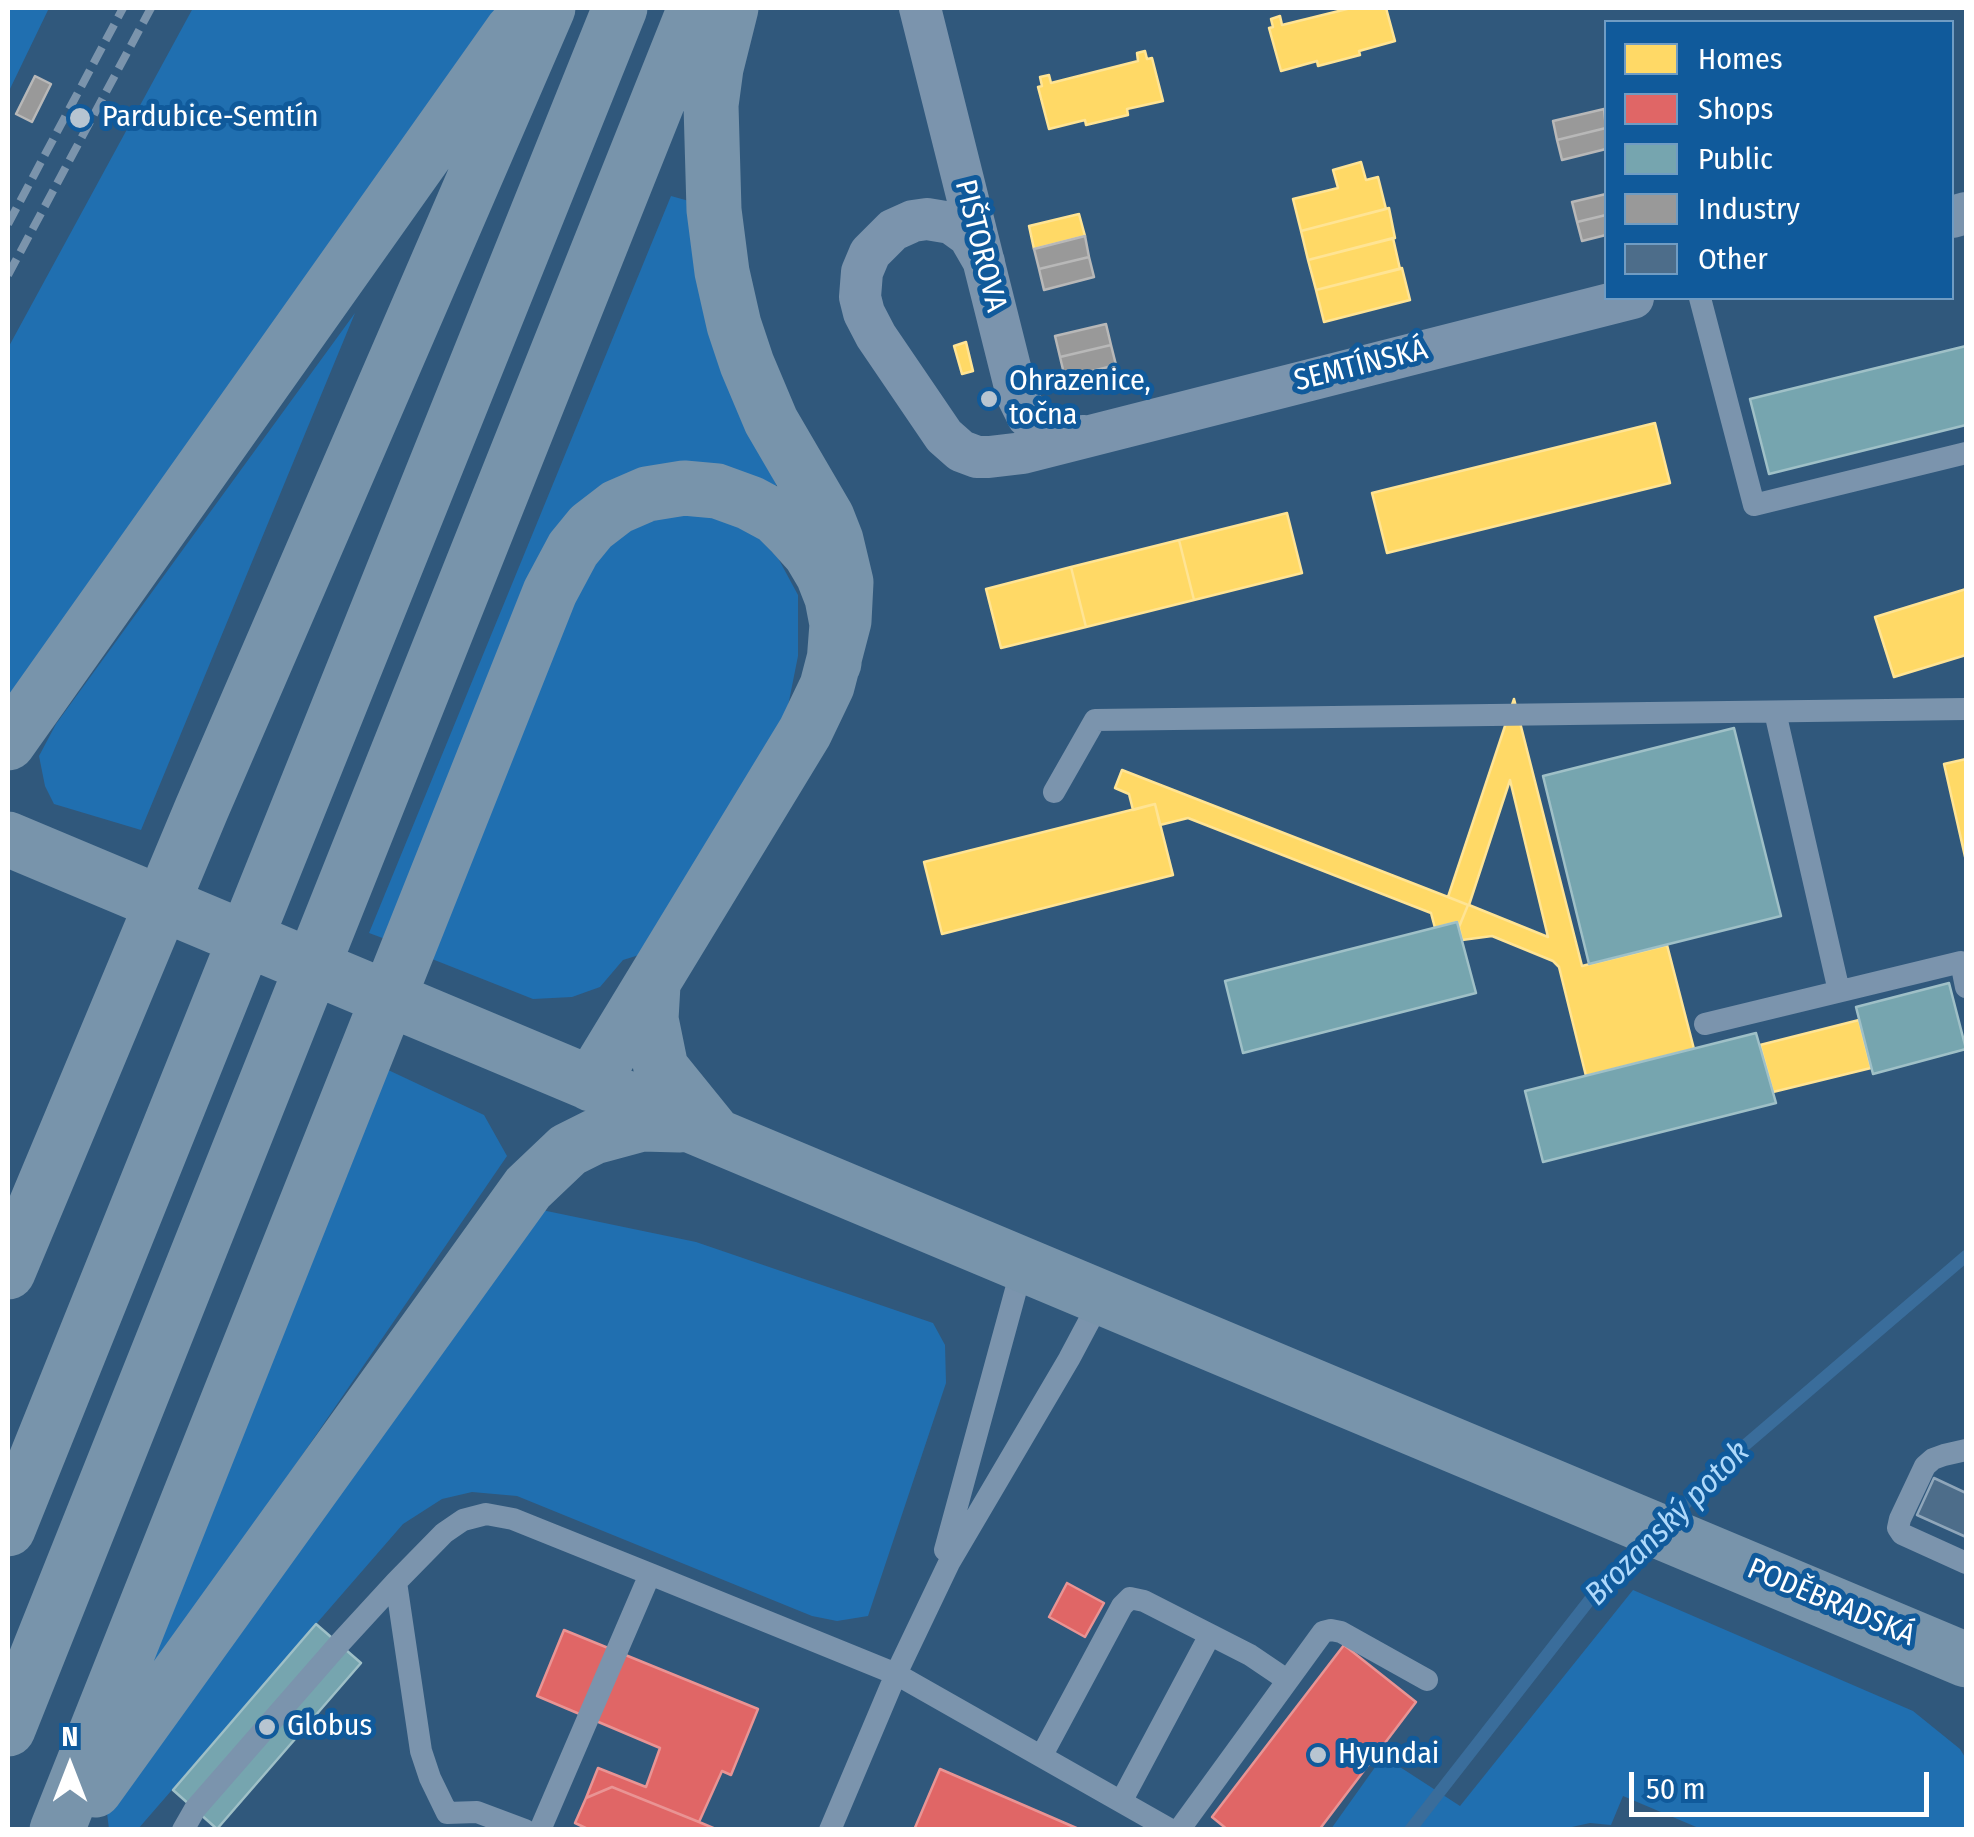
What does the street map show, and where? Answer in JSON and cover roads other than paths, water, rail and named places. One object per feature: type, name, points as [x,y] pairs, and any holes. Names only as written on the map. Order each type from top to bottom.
[{"type":"main road","points":[[8,742],[530,8]]},
{"type":"main road","points":[[8,1272],[210,790],[548,8]]},
{"type":"main road","points":[[8,1529],[620,8]]},
{"type":"main road","points":[[8,1728],[694,8]]},
{"type":"main road","points":[[592,1084],[818,708],[834,663],[846,604],[842,563],[827,516],[770,422],[734,325],[722,272],[714,210],[710,104],[731,8]]},
{"type":"main road","points":[[57,1830],[550,592],[573,549],[591,527],[617,507],[647,494],[700,489],[750,503],[776,517],[792,532],[823,575],[837,624],[834,663]]},
{"type":"main road","points":[[9,842],[714,1134]]},
{"type":"main road","points":[[653,984],[651,1018],[661,1068],[714,1134]]},
{"type":"main road","points":[[67,1830],[539,1175],[568,1150],[623,1128],[668,1124],[714,1134]]},
{"type":"main road","name":"PODĚBRADSKÁ","points":[[714,1134],[1966,1660]]},
{"type":"street","name":"PIŠTOROVA","points":[[920,8],[1017,396],[1036,425],[1067,438],[1090,436]]},
{"type":"street","name":"SEMTÍNSKÁ","points":[[984,262],[969,236],[948,222],[913,221],[893,230],[870,253],[862,272],[860,297],[876,336],[944,436],[961,451],[977,457],[1002,456],[1090,436],[1625,300]]},
{"type":"street","points":[[1834,1604],[1916,1648],[1966,1685]]},
{"type":"lane","points":[[1701,300],[1754,504],[1966,452]]},
{"type":"lane","points":[[1054,792],[1094,720],[1966,710]]},
{"type":"lane","points":[[1775,712],[1839,991]]},
{"type":"lane","points":[[1705,1024],[1960,962],[1966,986]]},
{"type":"lane","points":[[918,1624],[954,1524],[1023,1264]]},
{"type":"lane","points":[[830,1830],[918,1624],[967,1530],[1102,1297]]},
{"type":"lane","points":[[1966,1450],[1944,1454],[1925,1466],[1898,1528],[1902,1534],[1966,1563]]},
{"type":"lane","points":[[183,1830],[208,1794],[396,1582],[444,1533],[463,1520],[486,1514],[512,1519],[896,1674],[1171,1830]]},
{"type":"lane","points":[[540,1830],[650,1574]]},
{"type":"lane","points":[[396,1582],[421,1751],[439,1821],[478,1812],[525,1830]]},
{"type":"lane","points":[[1042,1755],[1122,1606],[1130,1598],[1144,1601],[1250,1655],[1286,1680]]},
{"type":"lane","points":[[1180,1830],[1319,1635],[1331,1630],[1340,1632],[1427,1680]]},
{"type":"lane","points":[[1122,1800],[1210,1635]]},
{"type":"waterway","name":"Brozanský potok","points":[[1669,1520],[1743,1447],[1966,1256]]},
{"type":"waterway","name":"Brozanský potok","points":[[1410,1830],[1595,1593],[1648,1541]]},
{"type":"railway","points":[[8,224],[123,8]]},
{"type":"railway","points":[[8,275],[151,8]]},
{"type":"place","name":"Pardubice-Semtín","points":[[80,118]]},
{"type":"place","name":"Ohrazenice, točna","points":[[989,399]]},
{"type":"place","name":"Globus","points":[[267,1727]]},
{"type":"place","name":"Hyundai","points":[[1318,1755]]}]
